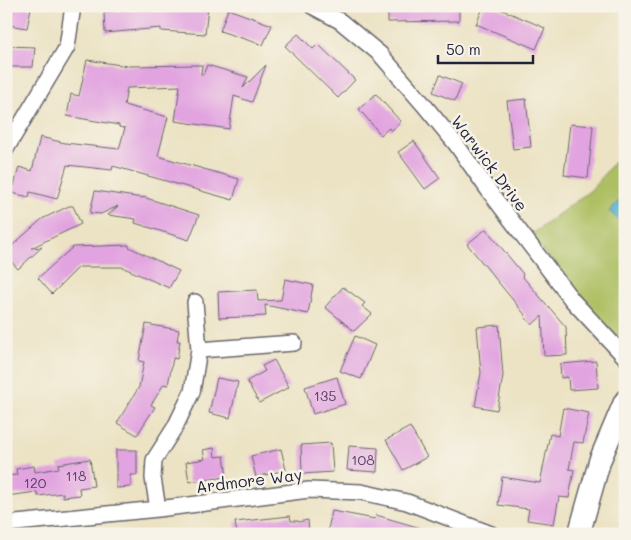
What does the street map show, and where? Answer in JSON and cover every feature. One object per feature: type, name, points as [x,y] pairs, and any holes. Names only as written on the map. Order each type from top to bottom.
[{"type":"street","points":[[6,149],[66,47],[73,6]]},
{"type":"street","name":"Warwick Drive","points":[[312,6],[340,21],[380,54],[456,144],[489,191],[572,300],[625,357]]},
{"type":"street","points":[[158,509],[153,478],[154,460],[175,427],[192,392],[199,350],[195,302]]},
{"type":"street","points":[[199,350],[294,343]]},
{"type":"street","points":[[579,534],[600,460],[625,400]]},
{"type":"street","name":"Ardmore Way","points":[[6,524],[158,509],[309,490],[361,492],[407,502],[491,534]]},
{"type":"green space","points":[[625,149],[625,344],[597,321],[531,235],[591,190]]},
{"type":"water","points":[[621,199],[625,203],[625,226],[609,211]]},
{"type":"building","points":[[6,6],[31,8],[27,28],[6,25]]},
{"type":"building","points":[[164,6],[208,7],[205,34],[161,31],[161,28],[105,33],[104,12]]},
{"type":"building","points":[[388,6],[459,6],[459,21],[388,22]]},
{"type":"building","points":[[484,6],[493,6],[545,28],[536,49],[476,24]]},
{"type":"building","points":[[228,9],[272,25],[263,45],[220,31]]},
{"type":"building","points":[[298,34],[313,49],[318,44],[355,80],[338,98],[285,46]]},
{"type":"building","points":[[6,46],[35,47],[33,67],[6,67]]},
{"type":"building","points":[[87,60],[128,66],[202,65],[201,74],[203,75],[207,65],[248,77],[243,88],[266,65],[252,102],[234,96],[229,129],[175,121],[180,86],[127,88],[124,105],[168,117],[158,156],[239,179],[233,200],[113,166],[112,170],[67,165],[57,199],[30,192],[29,197],[12,193],[19,167],[32,171],[40,137],[65,143],[119,149],[125,128],[119,127],[119,125],[67,116],[71,94],[79,96]]},
{"type":"building","points":[[440,75],[462,84],[455,101],[433,92]]},
{"type":"building","points":[[376,94],[401,122],[391,131],[389,128],[381,135],[359,109]]},
{"type":"building","points":[[526,99],[531,147],[513,149],[507,101]]},
{"type":"building","points":[[570,124],[593,126],[588,178],[564,175]]},
{"type":"building","points":[[414,141],[440,178],[425,189],[398,152]]},
{"type":"building","points":[[95,191],[143,197],[199,215],[189,240],[135,223],[136,219],[108,215],[118,206],[101,214],[90,213]]},
{"type":"building","points":[[69,206],[73,206],[81,224],[31,248],[42,247],[18,269],[8,258],[6,259],[6,251],[42,219]]},
{"type":"building","points":[[486,229],[523,274],[522,276],[566,327],[567,355],[544,356],[542,316],[532,325],[467,244]]},
{"type":"building","points":[[129,245],[129,247],[179,271],[169,288],[122,267],[79,267],[52,294],[38,278],[73,247]]},
{"type":"building","points":[[285,279],[313,285],[308,314],[265,305],[266,316],[219,318],[218,292],[257,290],[258,301],[281,300]]},
{"type":"building","points":[[343,287],[365,303],[362,306],[372,314],[354,331],[325,307]]},
{"type":"building","points":[[146,324],[179,330],[177,341],[180,341],[177,359],[173,358],[168,385],[164,384],[151,405],[155,407],[137,435],[117,423],[139,387],[144,362],[139,361]]},
{"type":"building","points":[[499,325],[503,376],[497,410],[475,406],[481,373],[477,327]]},
{"type":"building","points":[[355,336],[375,345],[361,379],[340,371]]},
{"type":"building","points":[[274,360],[289,387],[259,403],[247,381],[265,371],[262,366]]},
{"type":"building","points":[[596,361],[598,388],[569,390],[568,377],[561,378],[560,364]]},
{"type":"building","points":[[337,377],[345,404],[313,414],[305,387]]},
{"type":"building","points":[[217,378],[238,382],[230,418],[209,413]]},
{"type":"building","points":[[563,408],[589,413],[583,443],[574,442],[569,469],[574,470],[569,498],[559,497],[554,524],[527,520],[529,509],[498,505],[502,477],[540,483],[550,434],[558,436]]},
{"type":"building","points":[[410,427],[427,457],[403,470],[386,440]]},
{"type":"building","points":[[331,443],[333,472],[302,474],[301,445]]},
{"type":"building","points":[[349,446],[378,448],[377,472],[347,470]]},
{"type":"building","points":[[214,448],[215,457],[224,456],[227,477],[189,482],[186,462],[205,459],[203,450]]},
{"type":"building","points":[[281,449],[286,470],[256,477],[251,456]]},
{"type":"building","points":[[116,450],[137,450],[137,475],[131,475],[131,487],[116,488]]},
{"type":"building","points":[[90,459],[94,486],[79,488],[80,495],[63,497],[63,493],[38,496],[37,492],[6,496],[6,476],[17,475],[16,469],[34,466],[35,472],[59,468],[58,464]]},
{"type":"building","points":[[332,511],[375,519],[376,515],[431,531],[430,534],[327,534]]},
{"type":"building","points":[[290,516],[291,521],[308,520],[309,534],[237,534],[235,522]]}]
